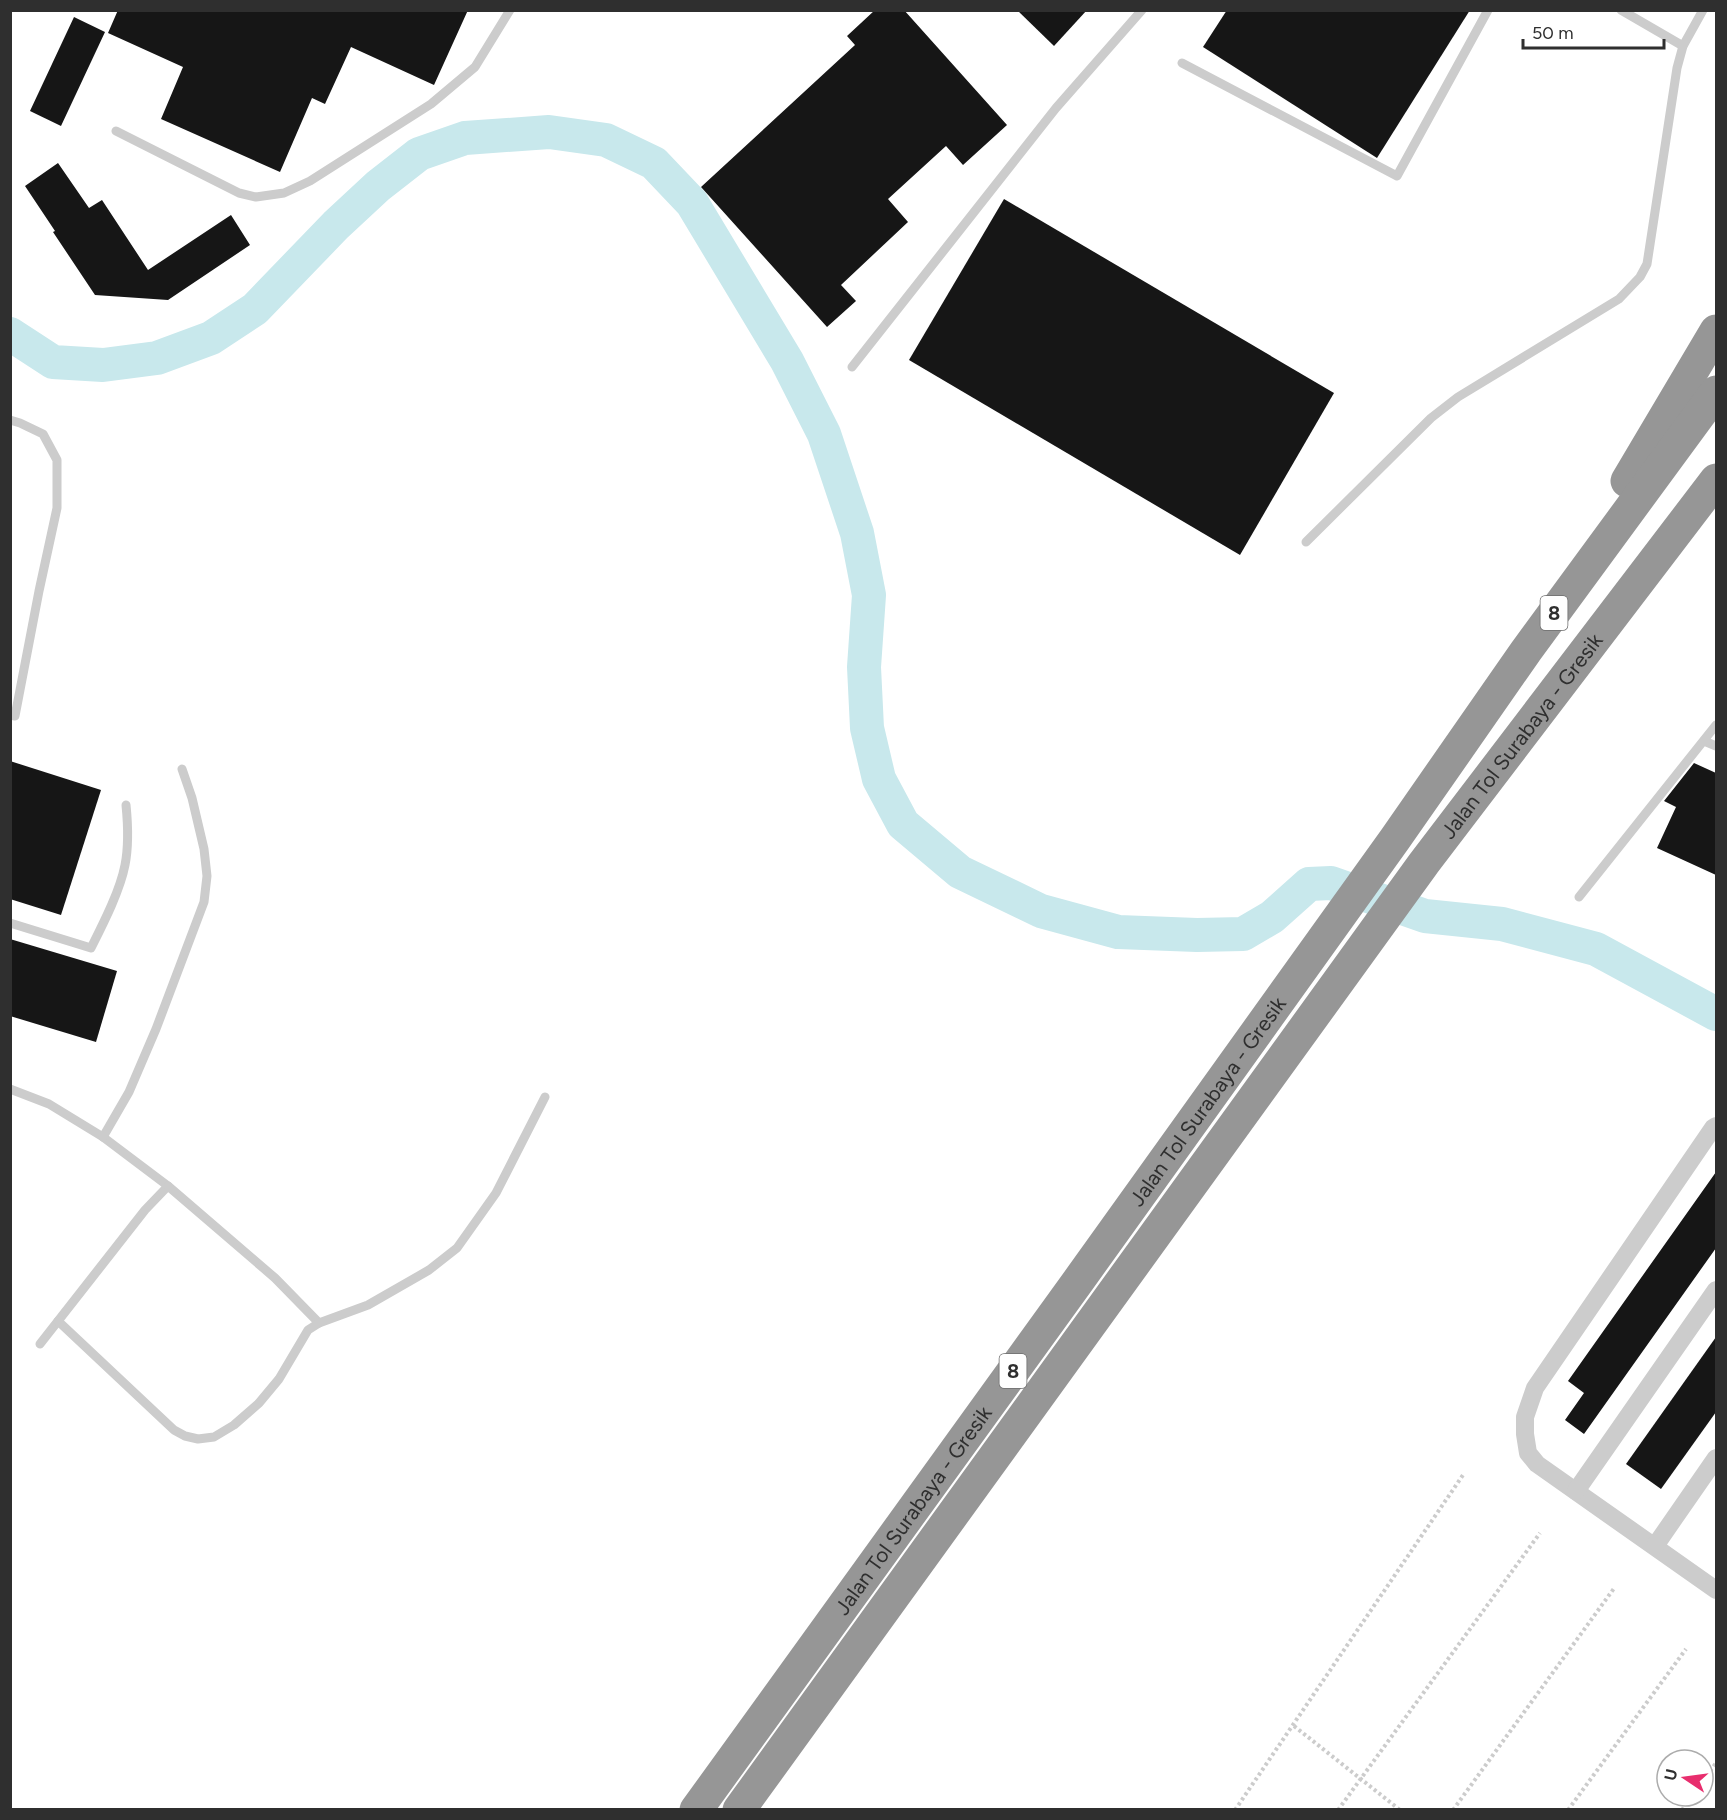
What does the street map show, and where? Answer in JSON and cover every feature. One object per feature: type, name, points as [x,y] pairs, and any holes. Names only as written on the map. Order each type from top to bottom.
[{"type":"highway","points":[[1526,651],[1716,331]]},
{"type":"highway","name":"Jalan Tol Surabaya - Gresik","points":[[696,1809],[1074,1287],[1395,839],[1526,651],[1716,392]]},
{"type":"highway","name":"Jalan Tol Surabaya - Gresik","points":[[739,1809],[1424,863],[1716,480]]},
{"type":"street","points":[[1716,1126],[1535,1388],[1525,1417],[1528,1453],[1537,1464],[1716,1590]]},
{"type":"street","points":[[1576,1491],[1716,1290]]},
{"type":"street","points":[[1655,1546],[1716,1458]]},
{"type":"lane","points":[[116,131],[239,193],[256,197],[284,194],[310,181],[431,104],[475,67],[510,10]]},
{"type":"lane","points":[[852,367],[1056,108],[1142,10]]},
{"type":"lane","points":[[1182,63],[1396,176],[1488,10]]},
{"type":"lane","points":[[1621,10],[1683,46]]},
{"type":"lane","points":[[1306,542],[1431,418],[1458,397],[1619,299],[1640,277],[1647,264],[1677,68],[1683,46],[1703,10]]},
{"type":"lane","points":[[10,420],[43,435],[57,460],[57,508],[15,716],[10,715]]},
{"type":"lane","points":[[1579,897],[1716,724]]},
{"type":"lane","points":[[1704,741],[1716,746]]},
{"type":"lane","points":[[103,1137],[129,1092],[160,1019],[204,902],[207,876],[204,849],[192,798],[182,769]]},
{"type":"lane","points":[[10,923],[91,948],[125,864],[128,824],[126,805]]},
{"type":"lane","points":[[11,1090],[49,1104],[103,1137],[168,1186],[274,1278],[319,1323]]},
{"type":"lane","points":[[58,1322],[174,1430],[198,1439],[214,1437],[234,1425],[259,1403],[279,1379],[308,1330],[319,1323],[368,1305],[429,1270],[458,1248],[496,1194],[545,1097]]},
{"type":"lane","points":[[40,1344],[145,1210],[168,1186]]},
{"type":"path","points":[[1235,1809],[1463,1475]]},
{"type":"path","points":[[1338,1809],[1540,1533]]},
{"type":"path","points":[[1453,1809],[1615,1587]]},
{"type":"path","points":[[1568,1809],[1686,1649]]},
{"type":"path","points":[[1294,1725],[1400,1809]]},
{"type":"building","points":[[118,10],[468,10],[434,85],[351,47],[325,104],[312,98],[280,172],[161,119],[183,67],[108,33]]},
{"type":"building","points":[[875,10],[904,10],[1007,125],[963,165],[946,146],[888,199],[908,222],[841,285],[856,301],[827,327],[701,187],[855,45],[847,36]]},
{"type":"building","points":[[1017,10],[1087,10],[1054,46]]},
{"type":"building","points":[[1227,10],[1470,10],[1377,158],[1203,47]]},
{"type":"building","points":[[74,17],[105,32],[61,126],[30,111]]},
{"type":"building","points":[[58,163],[89,208],[102,200],[148,270],[231,215],[250,245],[168,300],[95,295],[25,186]]},
{"type":"building","points":[[1004,199],[1334,393],[1240,555],[909,360]]},
{"type":"building","points":[[10,761],[101,790],[61,915],[10,899]]},
{"type":"building","points":[[1694,763],[1716,773],[1716,875],[1657,848],[1676,807],[1664,801]]},
{"type":"building","points":[[10,939],[117,971],[96,1042],[10,1016]]},
{"type":"building","points":[[1716,1172],[1716,1248],[1584,1434],[1565,1420],[1584,1393],[1568,1381]]},
{"type":"building","points":[[1716,1337],[1716,1412],[1661,1489],[1626,1464]]},
{"type":"waterway","points":[[10,334],[53,362],[103,365],[157,358],[211,338],[255,309],[336,225],[378,186],[419,154],[465,138],[549,132],[606,140],[654,163],[692,203],[787,361],[824,434],[857,533],[869,595],[864,667],[867,728],[879,779],[903,824],[960,872],[1041,911],[1118,932],[1197,935],[1243,934],[1272,917],[1309,884],[1331,883],[1425,916],[1502,924],[1596,949],[1716,1014]]}]
